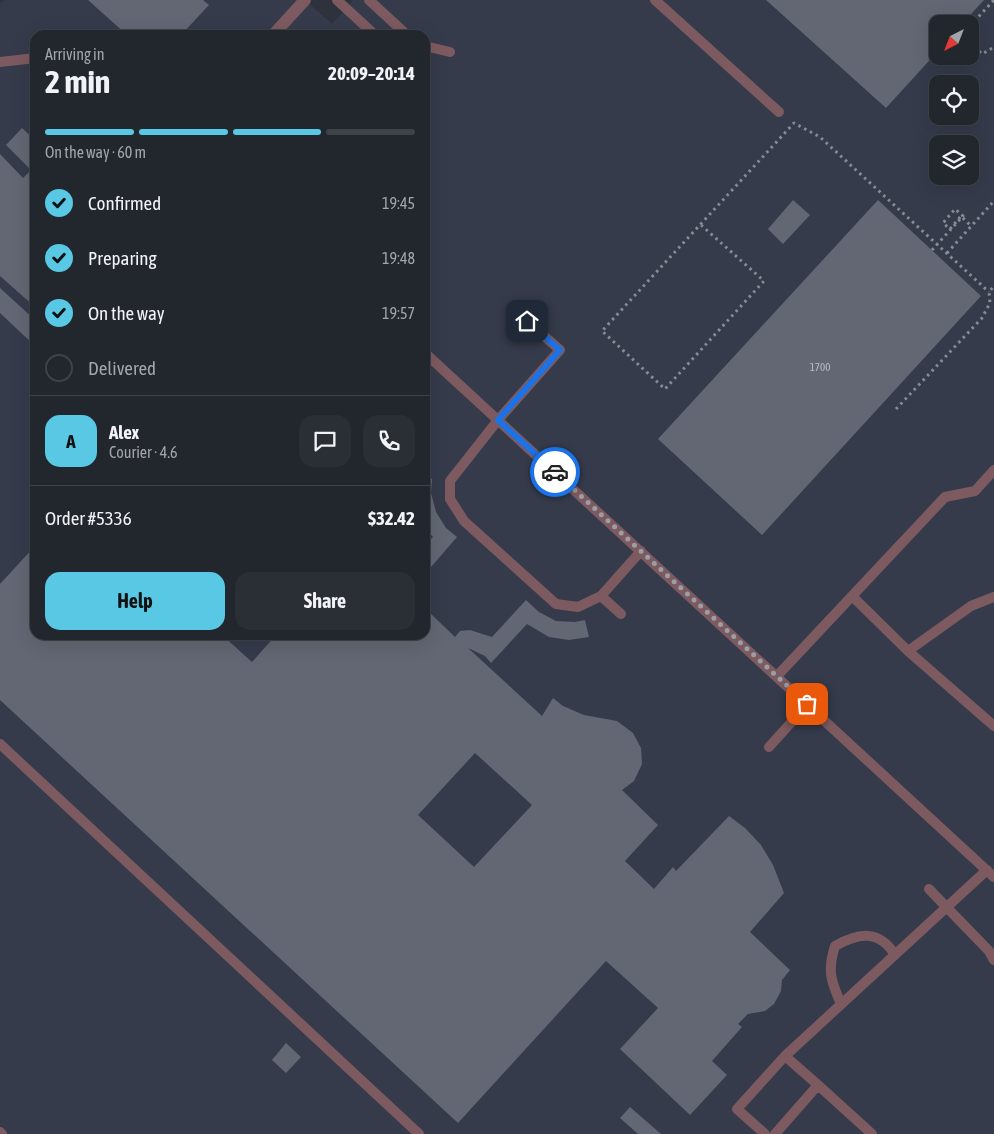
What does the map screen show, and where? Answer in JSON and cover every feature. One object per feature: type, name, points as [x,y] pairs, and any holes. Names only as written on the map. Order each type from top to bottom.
[{"type":"street","points":[[278,30],[305,0]]},
{"type":"lane","points":[[337,0],[370,30]]},
{"type":"lane","points":[[369,0],[402,30]]},
{"type":"lane","points":[[655,0],[723,63],[780,112]]},
{"type":"lane","points":[[430,47],[450,52]]},
{"type":"lane","points":[[0,62],[30,59]]},
{"type":"lane","points":[[527,321],[560,350],[498,420],[450,481],[450,499],[464,521],[556,604],[578,607],[601,596],[641,551]]},
{"type":"lane","points":[[430,358],[991,874],[947,907],[841,1004],[785,1056],[737,1109],[765,1134]]},
{"type":"lane","points":[[777,676],[946,496],[974,491],[994,470]]},
{"type":"lane","points":[[601,596],[621,614]]},
{"type":"lane","points":[[852,596],[908,651],[994,726]]},
{"type":"lane","points":[[908,651],[970,606],[994,597]]},
{"type":"lane","points":[[769,747],[807,704]]},
{"type":"lane","points":[[0,744],[419,1134]]},
{"type":"lane","points":[[929,889],[994,960]]},
{"type":"lane","points":[[841,1004],[832,982],[829,963],[835,946],[852,936],[868,935],[888,944],[895,955]]},
{"type":"lane","points":[[785,1056],[872,1134]]},
{"type":"lane","points":[[775,1134],[818,1085]]},
{"type":"path","points":[[979,16],[994,0]]},
{"type":"path","points":[[979,51],[982,54],[994,47]]},
{"type":"path","points":[[701,225],[764,281],[664,389],[602,331],[794,123],[820,137],[989,292],[990,303],[982,318],[896,409]]},
{"type":"path","points":[[947,253],[994,201]]},
{"type":"path","points":[[932,250],[957,223],[963,216],[955,209],[943,223],[950,229],[961,216],[966,221],[971,226]]},
{"type":"path","points":[[989,292],[994,286]]},
{"type":"shaded area","points":[[5,0],[305,0],[332,24],[353,0],[994,0],[994,1134],[0,1134],[0,3]]},
{"type":"building","points":[[88,0],[203,0],[209,5],[186,30],[121,30]]},
{"type":"building","points":[[766,0],[984,0],[970,15],[929,15],[929,61],[886,108]]},
{"type":"building","points":[[22,128],[30,135],[30,169],[6,145]]},
{"type":"building","points":[[0,154],[23,178],[30,171],[30,303],[0,276]]},
{"type":"building","points":[[793,200],[810,215],[783,244],[768,229]]},
{"type":"building","points":[[878,200],[981,296],[762,535],[658,439]]},
{"type":"building","points":[[0,288],[30,315],[30,341],[0,313]]},
{"type":"building","points":[[430,478],[432,479],[431,493],[436,512],[446,528],[457,537],[430,568],[430,540],[433,537],[430,534]]},
{"type":"building","points":[[30,551],[30,640],[228,640],[252,662],[272,640],[430,640],[430,613],[455,637],[460,631],[470,630],[492,637],[526,600],[539,612],[556,621],[575,622],[585,620],[589,637],[569,640],[549,637],[527,624],[491,663],[485,656],[468,648],[542,716],[553,698],[563,706],[584,715],[617,721],[633,733],[641,748],[642,764],[634,781],[622,790],[658,825],[625,861],[654,889],[673,867],[676,871],[729,816],[745,828],[761,845],[773,865],[784,893],[750,932],[790,970],[782,980],[781,991],[774,1004],[765,1011],[748,1014],[738,1024],[742,1027],[712,1061],[727,1075],[690,1115],[620,1049],[658,1008],[606,961],[458,1123],[0,700],[0,584]],"holes":[[[475,753],[532,805],[474,867],[418,815]]]},
{"type":"building","points":[[286,1043],[301,1057],[286,1073],[272,1060]]},
{"type":"building","points":[[630,1107],[661,1134],[638,1134],[620,1118]]},
{"type":"way so far","points":[[555,472],[807,704]]},
{"type":"route","points":[[527,321],[560,350],[498,420],[555,472]]}]
